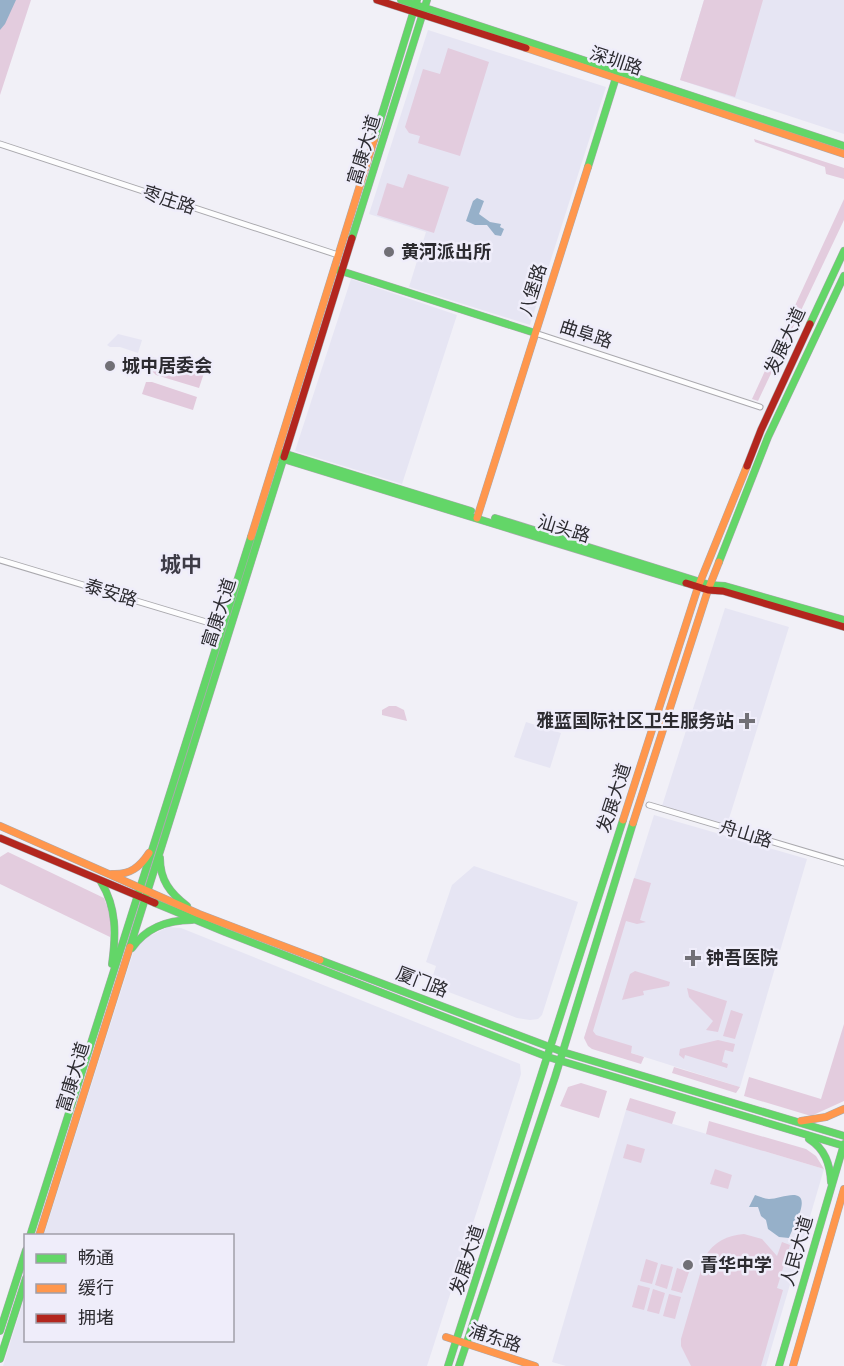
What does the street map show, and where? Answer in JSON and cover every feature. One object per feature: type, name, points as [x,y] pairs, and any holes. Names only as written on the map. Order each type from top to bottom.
[{"type":"street","name":"深圳路","points":[[377,0],[425,8],[844,153]]},
{"type":"street","name":"深圳路","points":[[401,0],[415,6]]},
{"type":"street","name":"富康大道","points":[[31,1234],[142,894],[415,6]]},
{"type":"street","name":"富康大道","points":[[157,844],[285,457],[425,8]]},
{"type":"street","name":"深圳路","points":[[617,74],[844,146]]},
{"type":"street","name":"八堡路","points":[[478,515],[617,74]]},
{"type":"street","name":"枣庄路","points":[[0,144],[338,255]]},
{"type":"street","name":"发展大道","points":[[448,1366],[699,584],[761,430],[844,251]]},
{"type":"street","name":"曲阜路","points":[[334,268],[760,407]]},
{"type":"street","name":"发展大道","points":[[459,1366],[560,1061],[709,587],[768,437],[844,276]]},
{"type":"street","name":"汕头路","points":[[276,454],[844,627]]},
{"type":"street","name":"泰安路","points":[[0,560],[223,627]]},
{"type":"street","name":"汕头路","points":[[709,587],[724,585],[844,620]]},
{"type":"street","name":"舟山路","points":[[649,805],[844,863]]},
{"type":"street","name":"厦门路","points":[[0,826],[105,873],[142,894]]},
{"type":"street","name":"厦门路","points":[[0,838],[99,880],[142,894],[548,1057],[844,1146]]},
{"type":"street","points":[[105,873],[120,875],[136,869],[157,844]]},
{"type":"street","points":[[157,844],[160,871],[164,883],[175,897],[198,917]]},
{"type":"street","points":[[99,880],[111,898],[114,916],[114,981]]},
{"type":"street","points":[[114,981],[137,939],[164,925],[198,917]]},
{"type":"street","name":"厦门路","points":[[198,917],[562,1052],[844,1136]]},
{"type":"street","name":"富康大道","points":[[40,1234],[114,981]]},
{"type":"street","points":[[796,1122],[825,1117],[844,1109]]},
{"type":"street","points":[[795,1132],[821,1148],[830,1168],[831,1188]]},
{"type":"street","name":"人民大道","points":[[779,1366],[844,1146]]},
{"type":"street","name":"人民大道","points":[[793,1366],[844,1190]]},
{"type":"street","points":[[0,1331],[24,1256]]},
{"type":"street","points":[[0,1359],[24,1284]]},
{"type":"street","name":"浦东路","points":[[446,1337],[535,1366]]},
{"type":"shaded area","points":[[0,0],[31,0],[0,95]]},
{"type":"shaded area","points":[[704,0],[844,0],[844,134],[680,80]]},
{"type":"shaded area","points":[[704,0],[763,0],[735,97],[680,80]]},
{"type":"shaded area","points":[[428,30],[606,87],[530,325],[409,287],[426,232],[369,214]]},
{"type":"shaded area","points":[[448,48],[489,62],[460,156],[418,143],[420,136],[409,133],[405,127],[423,69],[440,74]]},
{"type":"shaded area","points":[[754,139],[844,168],[844,179],[826,174],[825,167],[755,142]]},
{"type":"shaded area","points":[[408,174],[449,187],[434,233],[377,215],[387,183],[403,188]]},
{"type":"shaded area","points":[[844,199],[844,220],[758,401],[752,399]]},
{"type":"shaded area","points":[[351,279],[457,315],[402,484],[295,451]]},
{"type":"shaded area","points":[[118,334],[142,340],[138,353],[107,345]]},
{"type":"shaded area","points":[[153,357],[204,373],[199,388],[156,375],[150,369]]},
{"type":"shaded area","points":[[146,382],[197,397],[193,410],[142,394]]},
{"type":"shaded area","points":[[725,608],[789,627],[727,825],[662,806]]},
{"type":"shaded area","points":[[389,706],[396,706],[404,710],[407,721],[382,715],[382,710]]},
{"type":"shaded area","points":[[526,722],[561,733],[550,768],[514,757]]},
{"type":"shaded area","name":"钟吾医院","points":[[654,815],[807,859],[740,1087],[584,1038]]},
{"type":"shaded area","points":[[8,852],[104,898],[110,915],[110,937],[0,884],[0,857]]},
{"type":"shaded area","points":[[474,866],[578,902],[542,1015],[538,1019],[517,1018],[430,985],[436,966],[426,962],[452,885]]},
{"type":"shaded area","points":[[634,878],[651,883],[640,920],[646,922],[637,924],[626,921],[593,1031],[596,1035],[632,1046],[631,1053],[644,1057],[641,1064],[592,1049],[584,1038]]},
{"type":"shaded area","points":[[168,927],[181,928],[520,1064],[521,1074],[427,1366],[3,1366],[24,1299],[24,1342],[234,1342],[234,1234],[44,1234],[134,950],[142,940]]},
{"type":"shaded area","points":[[635,971],[670,982],[669,986],[643,991],[644,995],[622,1000],[630,974]]},
{"type":"shaded area","points":[[687,988],[727,1001],[718,1032],[706,1030],[713,1021],[689,997]]},
{"type":"shaded area","points":[[731,1010],[743,1014],[735,1039],[723,1036]]},
{"type":"shaded area","points":[[844,1024],[844,1101],[811,1116],[744,1096],[749,1077],[821,1099]]},
{"type":"shaded area","points":[[718,1040],[735,1044],[733,1052],[725,1050],[722,1062],[728,1064],[727,1068],[685,1055],[684,1059],[679,1055],[680,1049]]},
{"type":"shaded area","points":[[674,1067],[740,1087],[736,1093],[672,1073]]},
{"type":"shaded area","points":[[581,1083],[607,1091],[599,1118],[560,1106],[568,1087]]},
{"type":"shaded area","points":[[630,1098],[676,1112],[672,1124],[626,1110]]},
{"type":"shaded area","name":"青华中学","points":[[626,1110],[824,1169],[766,1366],[566,1366],[552,1362]]},
{"type":"shaded area","points":[[709,1121],[806,1149],[816,1156],[824,1169],[706,1134]]},
{"type":"shaded area","points":[[627,1144],[645,1149],[641,1163],[623,1158]]},
{"type":"shaded area","points":[[715,1169],[732,1175],[728,1189],[710,1184]]},
{"type":"shaded area","points":[[744,1234],[762,1239],[777,1256],[782,1242],[790,1245],[777,1288],[783,1290],[761,1366],[691,1366],[681,1346],[681,1339],[705,1257],[712,1247],[722,1240]]},
{"type":"shaded area","points":[[646,1259],[658,1263],[652,1284],[640,1281]]},
{"type":"shaded area","points":[[661,1264],[673,1267],[667,1289],[655,1285]]},
{"type":"shaded area","points":[[677,1268],[689,1272],[682,1293],[671,1290]]},
{"type":"shaded area","points":[[638,1285],[650,1288],[644,1310],[632,1307]]},
{"type":"shaded area","points":[[653,1289],[665,1293],[659,1314],[647,1311]]},
{"type":"shaded area","points":[[669,1294],[681,1297],[675,1319],[663,1316]]},
{"type":"water","points":[[0,0],[16,0],[0,30]]},
{"type":"water","points":[[477,198],[484,201],[479,214],[490,222],[501,224],[500,227],[504,229],[501,236],[495,235],[487,225],[475,225],[466,221],[473,201]]},
{"type":"water","points":[[755,1195],[769,1199],[792,1195],[801,1198],[799,1216],[789,1238],[779,1237],[768,1229],[766,1220],[761,1216],[758,1207],[749,1207]]},
{"type":"traffic: fast","points":[[401,0],[844,146]]},
{"type":"traffic: fast","points":[[374,140],[417,0]]},
{"type":"traffic: fast","points":[[352,238],[427,0]]},
{"type":"traffic: fast","points":[[588,167],[618,71]]},
{"type":"traffic: fast","points":[[810,324],[844,251]]},
{"type":"traffic: fast","points":[[338,270],[535,333]]},
{"type":"traffic: fast","points":[[719,562],[768,437],[844,276]]},
{"type":"traffic: fast","points":[[283,453],[471,511]]},
{"type":"traffic: fast","points":[[130,947],[284,457]]},
{"type":"traffic: fast","points":[[280,458],[686,583]]},
{"type":"traffic: fast","points":[[495,518],[710,585],[725,586],[844,620]]},
{"type":"traffic: fast","points":[[31,1234],[251,537]]},
{"type":"traffic: fast","points":[[448,1366],[623,820]]},
{"type":"traffic: fast","points":[[459,1366],[555,1077],[633,823]]},
{"type":"traffic: fast","points":[[160,858],[160,866],[167,885],[187,906]]},
{"type":"traffic: fast","points":[[101,882],[113,912],[112,964]]},
{"type":"traffic: fast","points":[[155,903],[548,1057],[844,1146]]},
{"type":"traffic: fast","points":[[132,948],[144,935],[158,926],[192,920]]},
{"type":"traffic: fast","points":[[320,960],[563,1052],[844,1136]]},
{"type":"traffic: fast","points":[[809,1139],[819,1147],[826,1158],[831,1182]]},
{"type":"traffic: fast","points":[[779,1366],[844,1144]]},
{"type":"traffic: fast","points":[[0,1331],[24,1256]]},
{"type":"traffic: fast","points":[[0,1359],[24,1284]]},
{"type":"traffic: slow","points":[[526,48],[844,154]]},
{"type":"traffic: slow","points":[[251,537],[374,140]]},
{"type":"traffic: slow","points":[[477,518],[588,167]]},
{"type":"traffic: slow","points":[[623,820],[698,587],[747,466]]},
{"type":"traffic: slow","points":[[633,823],[719,562]]},
{"type":"traffic: slow","points":[[0,826],[199,914],[320,960]]},
{"type":"traffic: slow","points":[[112,874],[134,869],[149,853]]},
{"type":"traffic: slow","points":[[40,1234],[130,947]]},
{"type":"traffic: slow","points":[[801,1121],[826,1117],[844,1109]]},
{"type":"traffic: slow","points":[[793,1366],[844,1189]]},
{"type":"traffic: slow","points":[[446,1337],[535,1366]]},
{"type":"traffic: jam","points":[[377,0],[526,48]]},
{"type":"traffic: jam","points":[[284,457],[352,238]]},
{"type":"traffic: jam","points":[[747,466],[761,430],[810,324]]},
{"type":"traffic: jam","points":[[686,583],[708,590],[723,591],[844,627]]},
{"type":"traffic: jam","points":[[0,838],[155,903]]},
{"type":"place","name":"黄河派出所","points":[[389,252]]},
{"type":"place","name":"城中居委会","points":[[110,366]]},
{"type":"place","name":"雅蓝国际社区卫生服务站","points":[[747,721]]},
{"type":"place","name":"钟吾医院","points":[[693,958]]},
{"type":"place","name":"青华中学","points":[[688,1265]]},
{"type":"district","name":"城中","points":[[181,565]]}]
